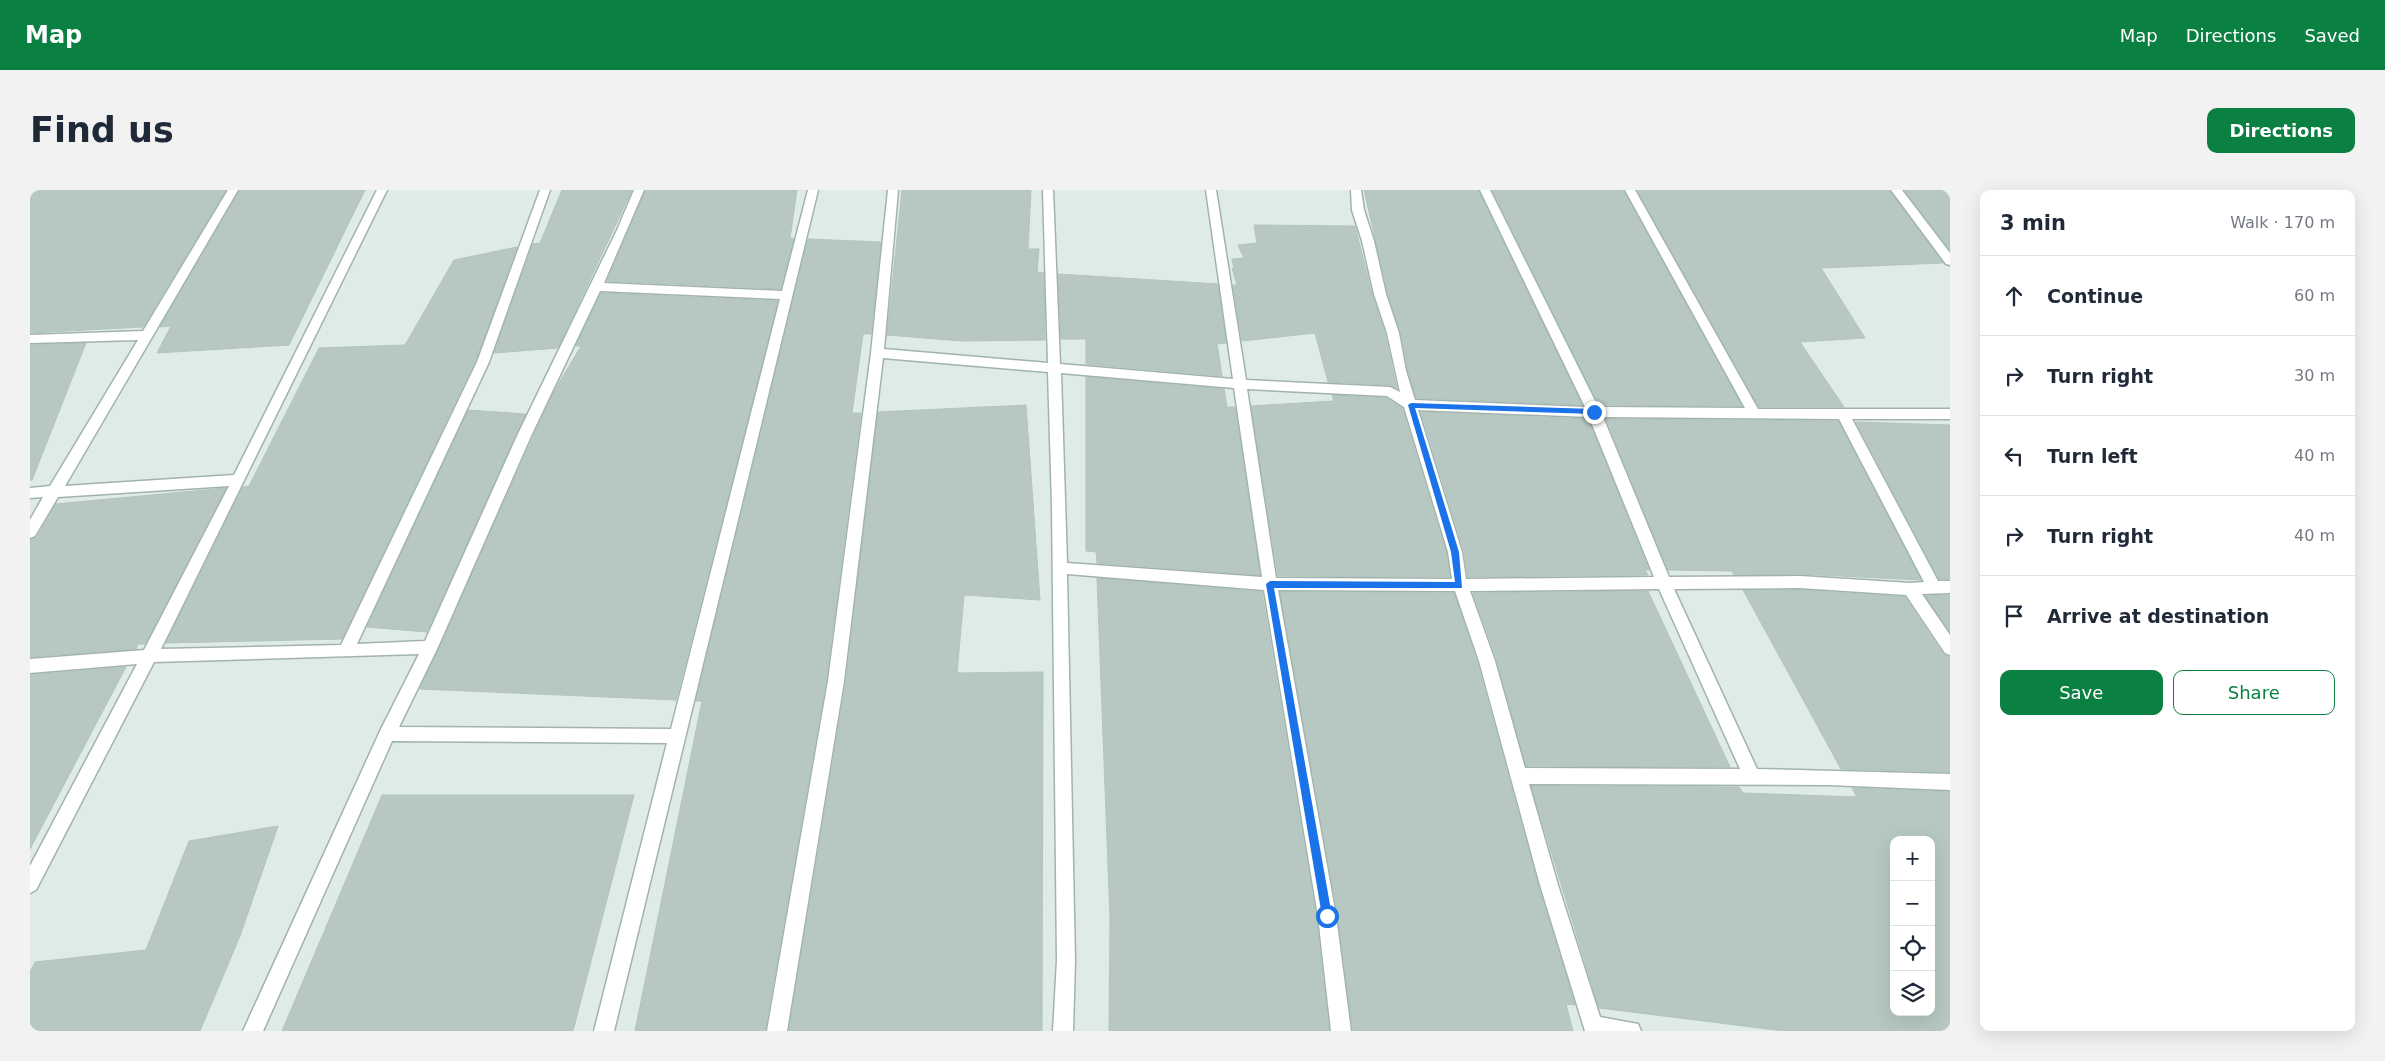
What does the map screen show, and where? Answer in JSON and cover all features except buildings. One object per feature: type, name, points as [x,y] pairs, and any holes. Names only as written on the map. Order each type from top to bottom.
[{"type":"street","points":[[30,532],[233,190]]},
{"type":"street","points":[[30,884],[149,656],[382,190]]},
{"type":"street","points":[[346,651],[483,362],[545,190]]},
{"type":"street","points":[[253,1031],[387,734],[430,647],[524,436],[596,287],[639,190]]},
{"type":"street","points":[[604,1031],[813,190]]},
{"type":"street","points":[[777,1031],[836,681],[877,353],[893,190]]},
{"type":"street","points":[[1048,190],[1060,568],[1066,960],[1063,1031]]},
{"type":"street","points":[[1212,190],[1239,384],[1270,584],[1327,916],[1341,1031]]},
{"type":"street","points":[[1356,190],[1358,210],[1368,241],[1380,294],[1393,333],[1400,371],[1455,552],[1460,585],[1487,660],[1549,885],[1594,1028],[1631,1031]]},
{"type":"street","points":[[1485,190],[1594,412],[1664,583],[1752,777]]},
{"type":"street","points":[[1630,190],[1754,413]]},
{"type":"street","points":[[1896,190],[1950,261]]},
{"type":"street","points":[[596,287],[786,295]]},
{"type":"street","points":[[30,338],[147,335]]},
{"type":"street","points":[[877,353],[1239,384],[1390,392],[1411,405],[1594,412],[1950,414]]},
{"type":"street","points":[[1843,414],[1934,587]]},
{"type":"street","points":[[30,494],[54,490],[238,480]]},
{"type":"street","points":[[1060,568],[1270,584],[1460,585],[1800,582],[1910,589],[1950,587]]},
{"type":"street","points":[[1910,589],[1950,648]]},
{"type":"street","points":[[30,666],[149,656],[430,647]]},
{"type":"street","points":[[387,734],[678,736]]},
{"type":"street","points":[[1520,776],[1828,777],[1950,782]]},
{"type":"route","points":[[1327,916],[1270,584],[1460,585],[1455,552],[1439,504],[1411,405],[1594,412]]}]
